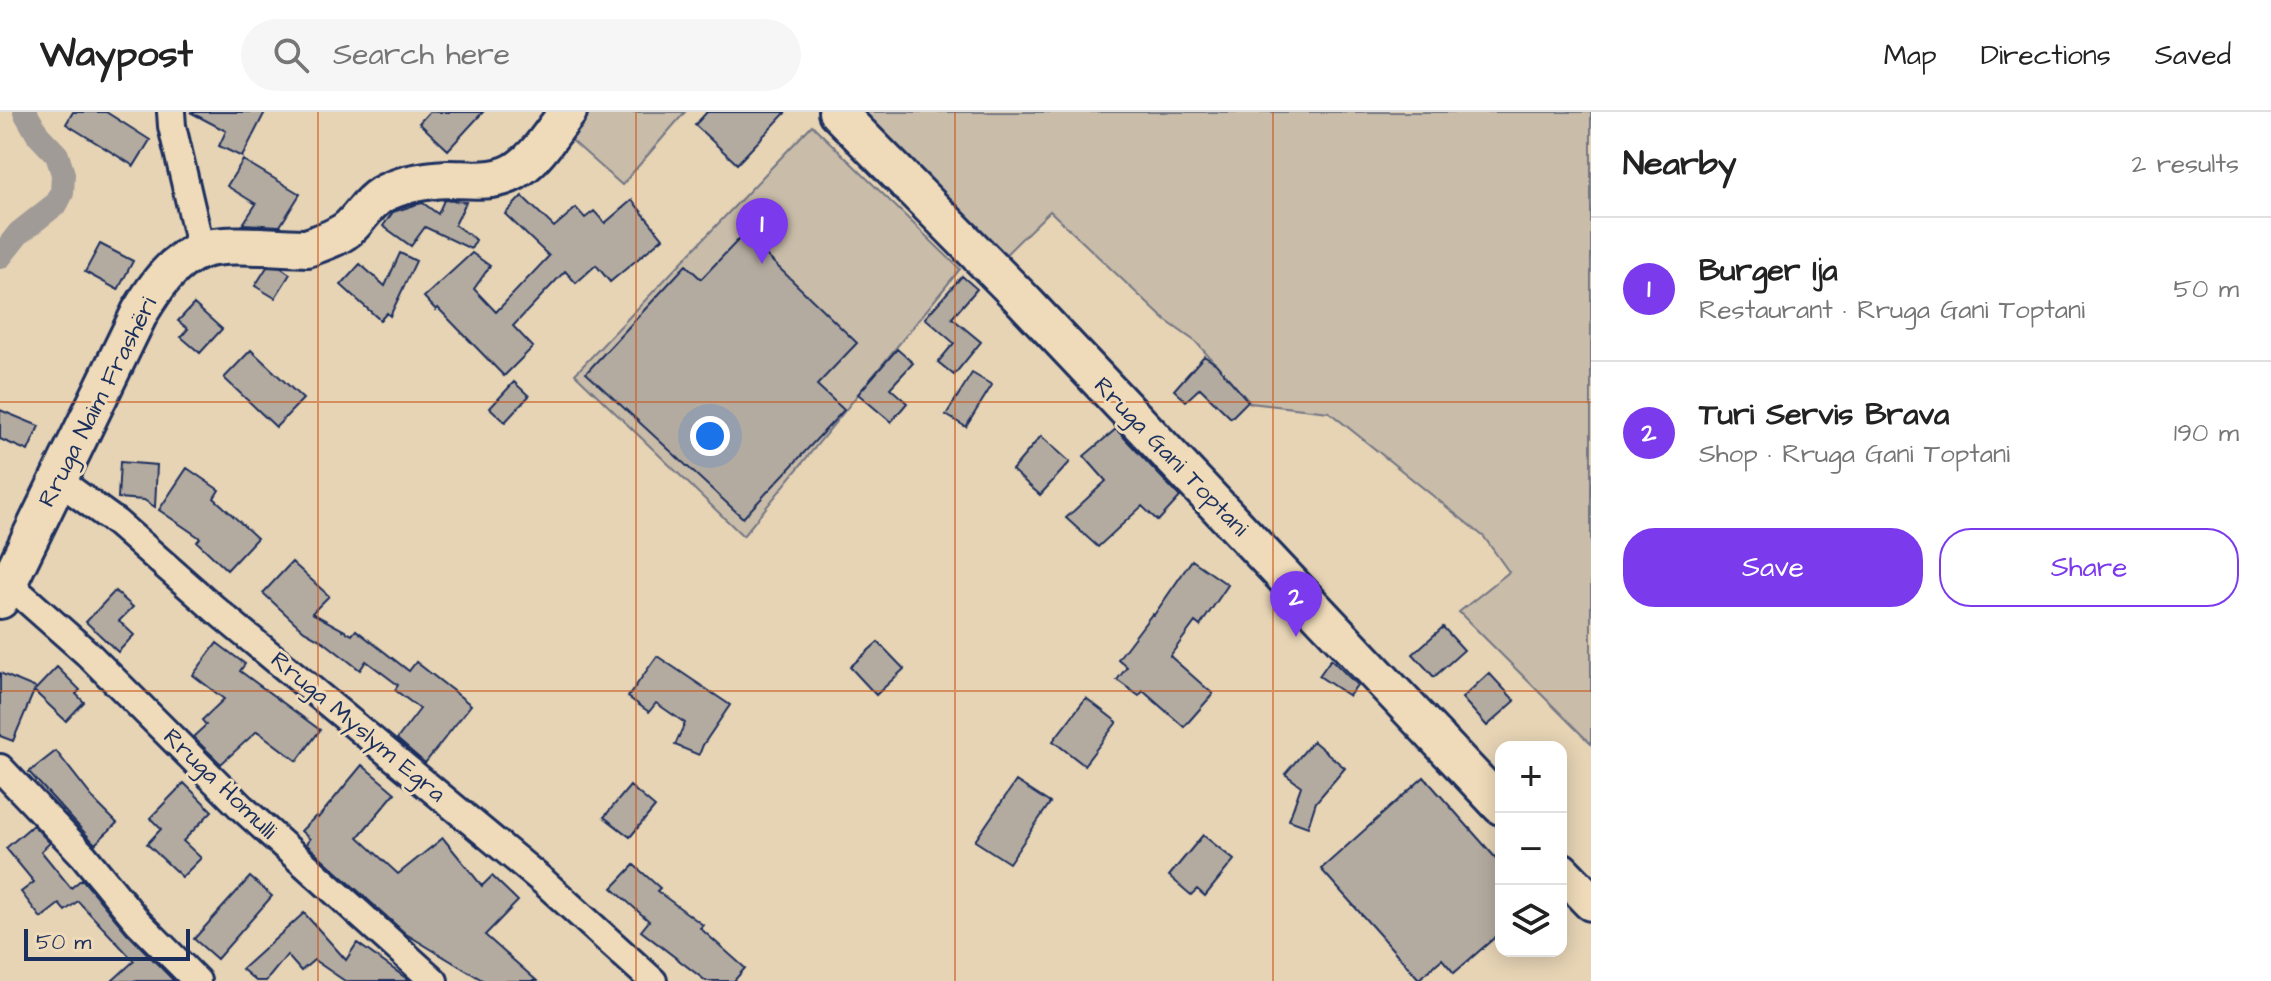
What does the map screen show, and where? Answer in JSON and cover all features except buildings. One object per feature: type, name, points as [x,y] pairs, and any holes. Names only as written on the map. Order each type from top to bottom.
[{"type":"main road","name":"Rruga Naim Frashëri","points":[[4,592],[140,312],[167,273],[201,250],[307,248],[331,239],[351,226],[366,206],[402,186],[445,179],[493,179],[518,170],[535,154],[568,112]]},
{"type":"main road","name":"Rruga Gani Toptani","points":[[837,112],[1023,300],[1495,800]]},
{"type":"main road","points":[[1567,877],[1591,902]]},
{"type":"street","points":[[171,112],[201,250]]},
{"type":"street","name":"Rruga Myslym Egra","points":[[58,480],[117,523],[217,611],[544,882],[653,981]]},
{"type":"street","name":"Rruga Homulli","points":[[4,592],[87,653],[241,807],[434,981]]},
{"type":"street","points":[[0,768],[84,856],[138,922],[197,981]]},
{"type":"shaded area","points":[[588,112],[685,112],[622,185],[568,137]]},
{"type":"shaded area","points":[[850,112],[1591,112],[1591,744],[1459,612],[1509,572],[1484,537],[1329,412],[1250,403],[1196,342],[1165,320],[1050,211],[996,264]]},
{"type":"shaded area","points":[[812,125],[960,269],[743,536],[575,374]]},
{"type":"waterway","points":[[0,257],[19,233],[57,203],[62,193],[63,174],[57,155],[38,135],[25,112]]},
{"type":"place","name":"Burger Ija","points":[[762,264]]},
{"type":"place","name":"Turi Servis Brava","points":[[1296,637]]}]
